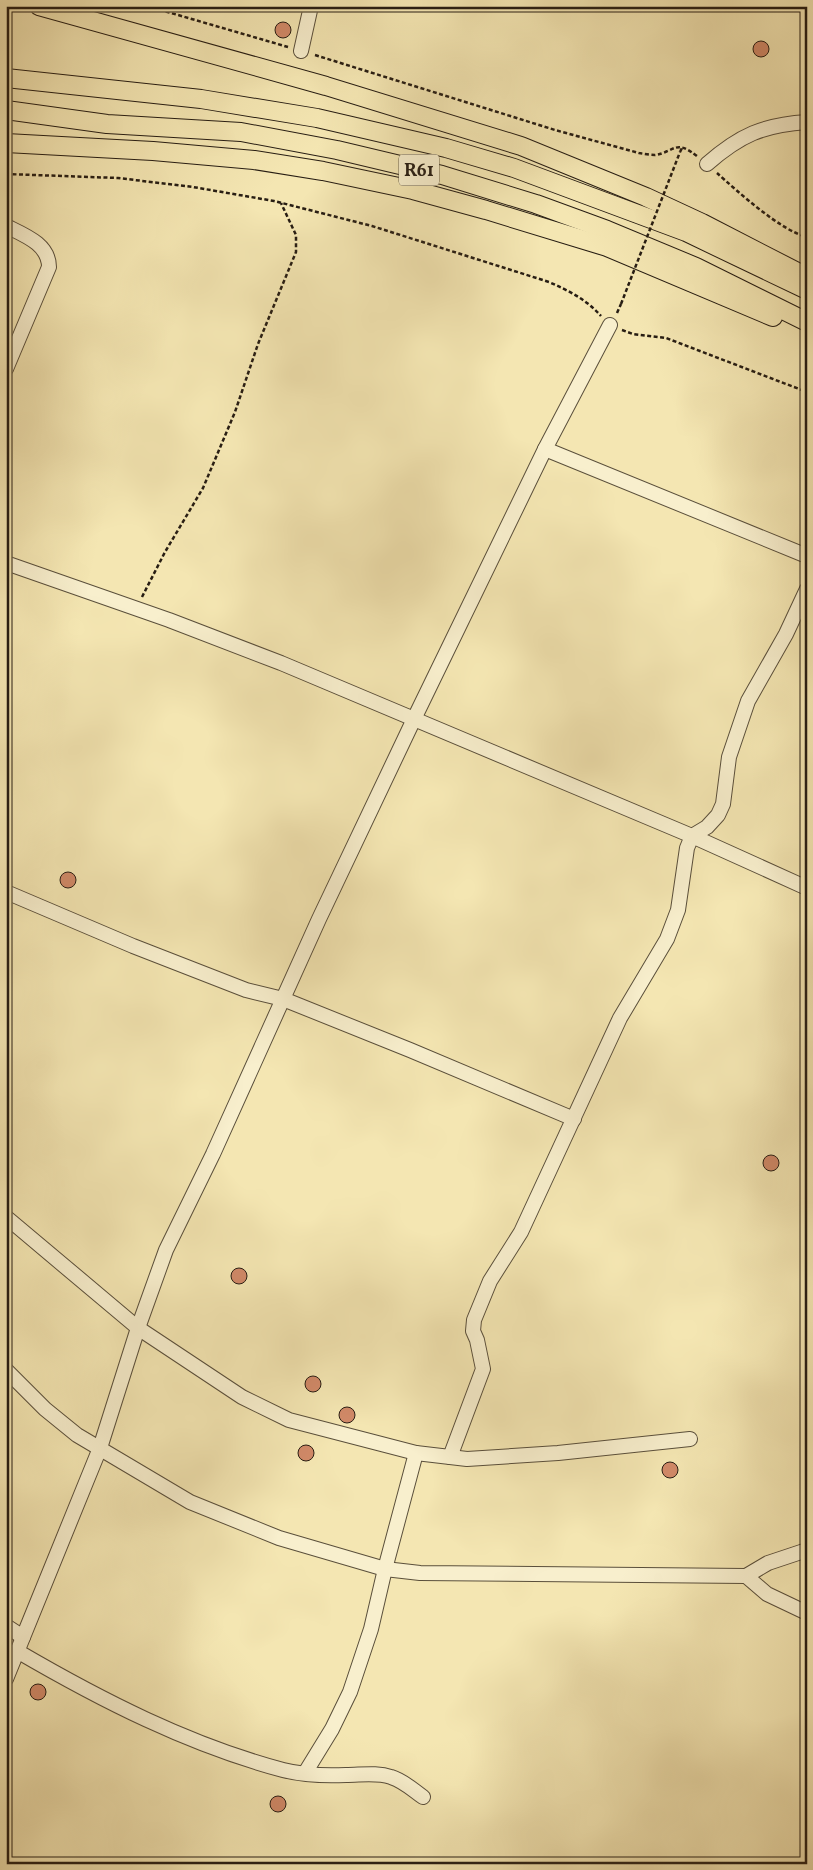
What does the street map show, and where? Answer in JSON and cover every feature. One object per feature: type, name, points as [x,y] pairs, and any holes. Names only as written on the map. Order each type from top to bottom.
[{"type":"main road","points":[[39,6],[326,86],[521,146],[646,197],[702,223],[807,277]]},
{"type":"main road","name":"R61","points":[[6,78],[210,100],[317,118],[446,148],[514,168],[686,232],[807,290]]},
{"type":"main road","name":"R61","points":[[6,110],[107,124],[241,132],[337,150],[442,175],[536,204],[607,230],[696,267],[807,322]]},
{"type":"main road","points":[[6,143],[153,151],[254,160],[323,171],[413,190],[607,247],[784,322],[807,334]]},
{"type":"street","points":[[301,51],[311,6]]},
{"type":"street","points":[[707,164],[740,138],[765,128],[787,123],[807,122]]},
{"type":"street","points":[[6,226],[36,242],[49,258],[49,267],[6,370]]},
{"type":"street","points":[[6,1679],[100,1448],[138,1328],[166,1250],[213,1154],[319,919],[414,719],[545,448],[610,325]]},
{"type":"street","points":[[545,448],[807,556]]},
{"type":"street","points":[[6,563],[136,608],[281,663],[692,836],[807,888]]},
{"type":"street","points":[[450,1457],[483,1369],[479,1348],[473,1332],[474,1320],[490,1281],[521,1232],[620,1018],[667,939],[678,910],[688,848],[692,836],[707,827],[718,816],[722,804],[729,757],[748,701],[786,634],[807,589]]},
{"type":"street","points":[[6,892],[133,946],[246,990],[283,999],[410,1050],[574,1120]]},
{"type":"street","points":[[6,1217],[138,1328],[242,1397],[289,1420],[416,1453],[467,1459],[558,1453],[690,1438]]},
{"type":"street","points":[[6,1370],[61,1424],[190,1502],[279,1538],[385,1569],[420,1573],[746,1576],[768,1563],[807,1550]]},
{"type":"street","points":[[305,1773],[332,1729],[350,1692],[371,1629],[416,1453]]},
{"type":"street","points":[[746,1576],[767,1594],[807,1613]]},
{"type":"street","points":[[6,1626],[23,1637]]},
{"type":"street","points":[[17,1651],[74,1685],[150,1722],[227,1752],[283,1770],[320,1776],[382,1775],[404,1782],[423,1797]]},
{"type":"path","points":[[147,6],[301,51],[555,130],[639,153],[653,155],[673,147],[682,148],[694,153],[738,192],[774,219],[796,234],[807,237]]},
{"type":"path","points":[[621,304],[682,148]]},
{"type":"path","points":[[6,174],[118,178],[193,187],[281,203],[372,226],[549,282],[576,294],[592,306],[610,325],[633,334],[666,338],[807,392]]},
{"type":"path","points":[[136,608],[165,552],[203,488],[234,412],[258,344],[296,252],[296,235],[281,203]]},
{"type":"building","points":[[280,22],[286,22],[291,27],[289,36],[280,38],[275,33],[275,27]]},
{"type":"building","points":[[758,41],[764,41],[769,46],[767,55],[758,57],[753,52],[753,46]]},
{"type":"building","points":[[65,872],[71,872],[76,877],[74,886],[65,888],[60,883],[60,877]]},
{"type":"building","points":[[768,1155],[774,1155],[779,1160],[777,1169],[768,1171],[763,1166],[763,1160]]},
{"type":"building","points":[[236,1268],[242,1268],[247,1273],[245,1282],[236,1284],[231,1279],[231,1273]]},
{"type":"building","points":[[310,1376],[316,1376],[321,1381],[319,1390],[310,1392],[305,1387],[305,1381]]},
{"type":"building","points":[[344,1407],[350,1407],[355,1412],[353,1421],[344,1423],[339,1418],[339,1412]]},
{"type":"building","points":[[303,1445],[309,1445],[314,1450],[312,1459],[303,1461],[298,1456],[298,1450]]},
{"type":"building","points":[[667,1462],[673,1462],[678,1467],[676,1476],[667,1478],[662,1473],[662,1467]]},
{"type":"building","points":[[35,1684],[41,1684],[46,1689],[44,1698],[35,1700],[30,1695],[30,1689]]},
{"type":"building","points":[[275,1796],[281,1796],[286,1801],[284,1810],[275,1812],[270,1807],[270,1801]]}]
